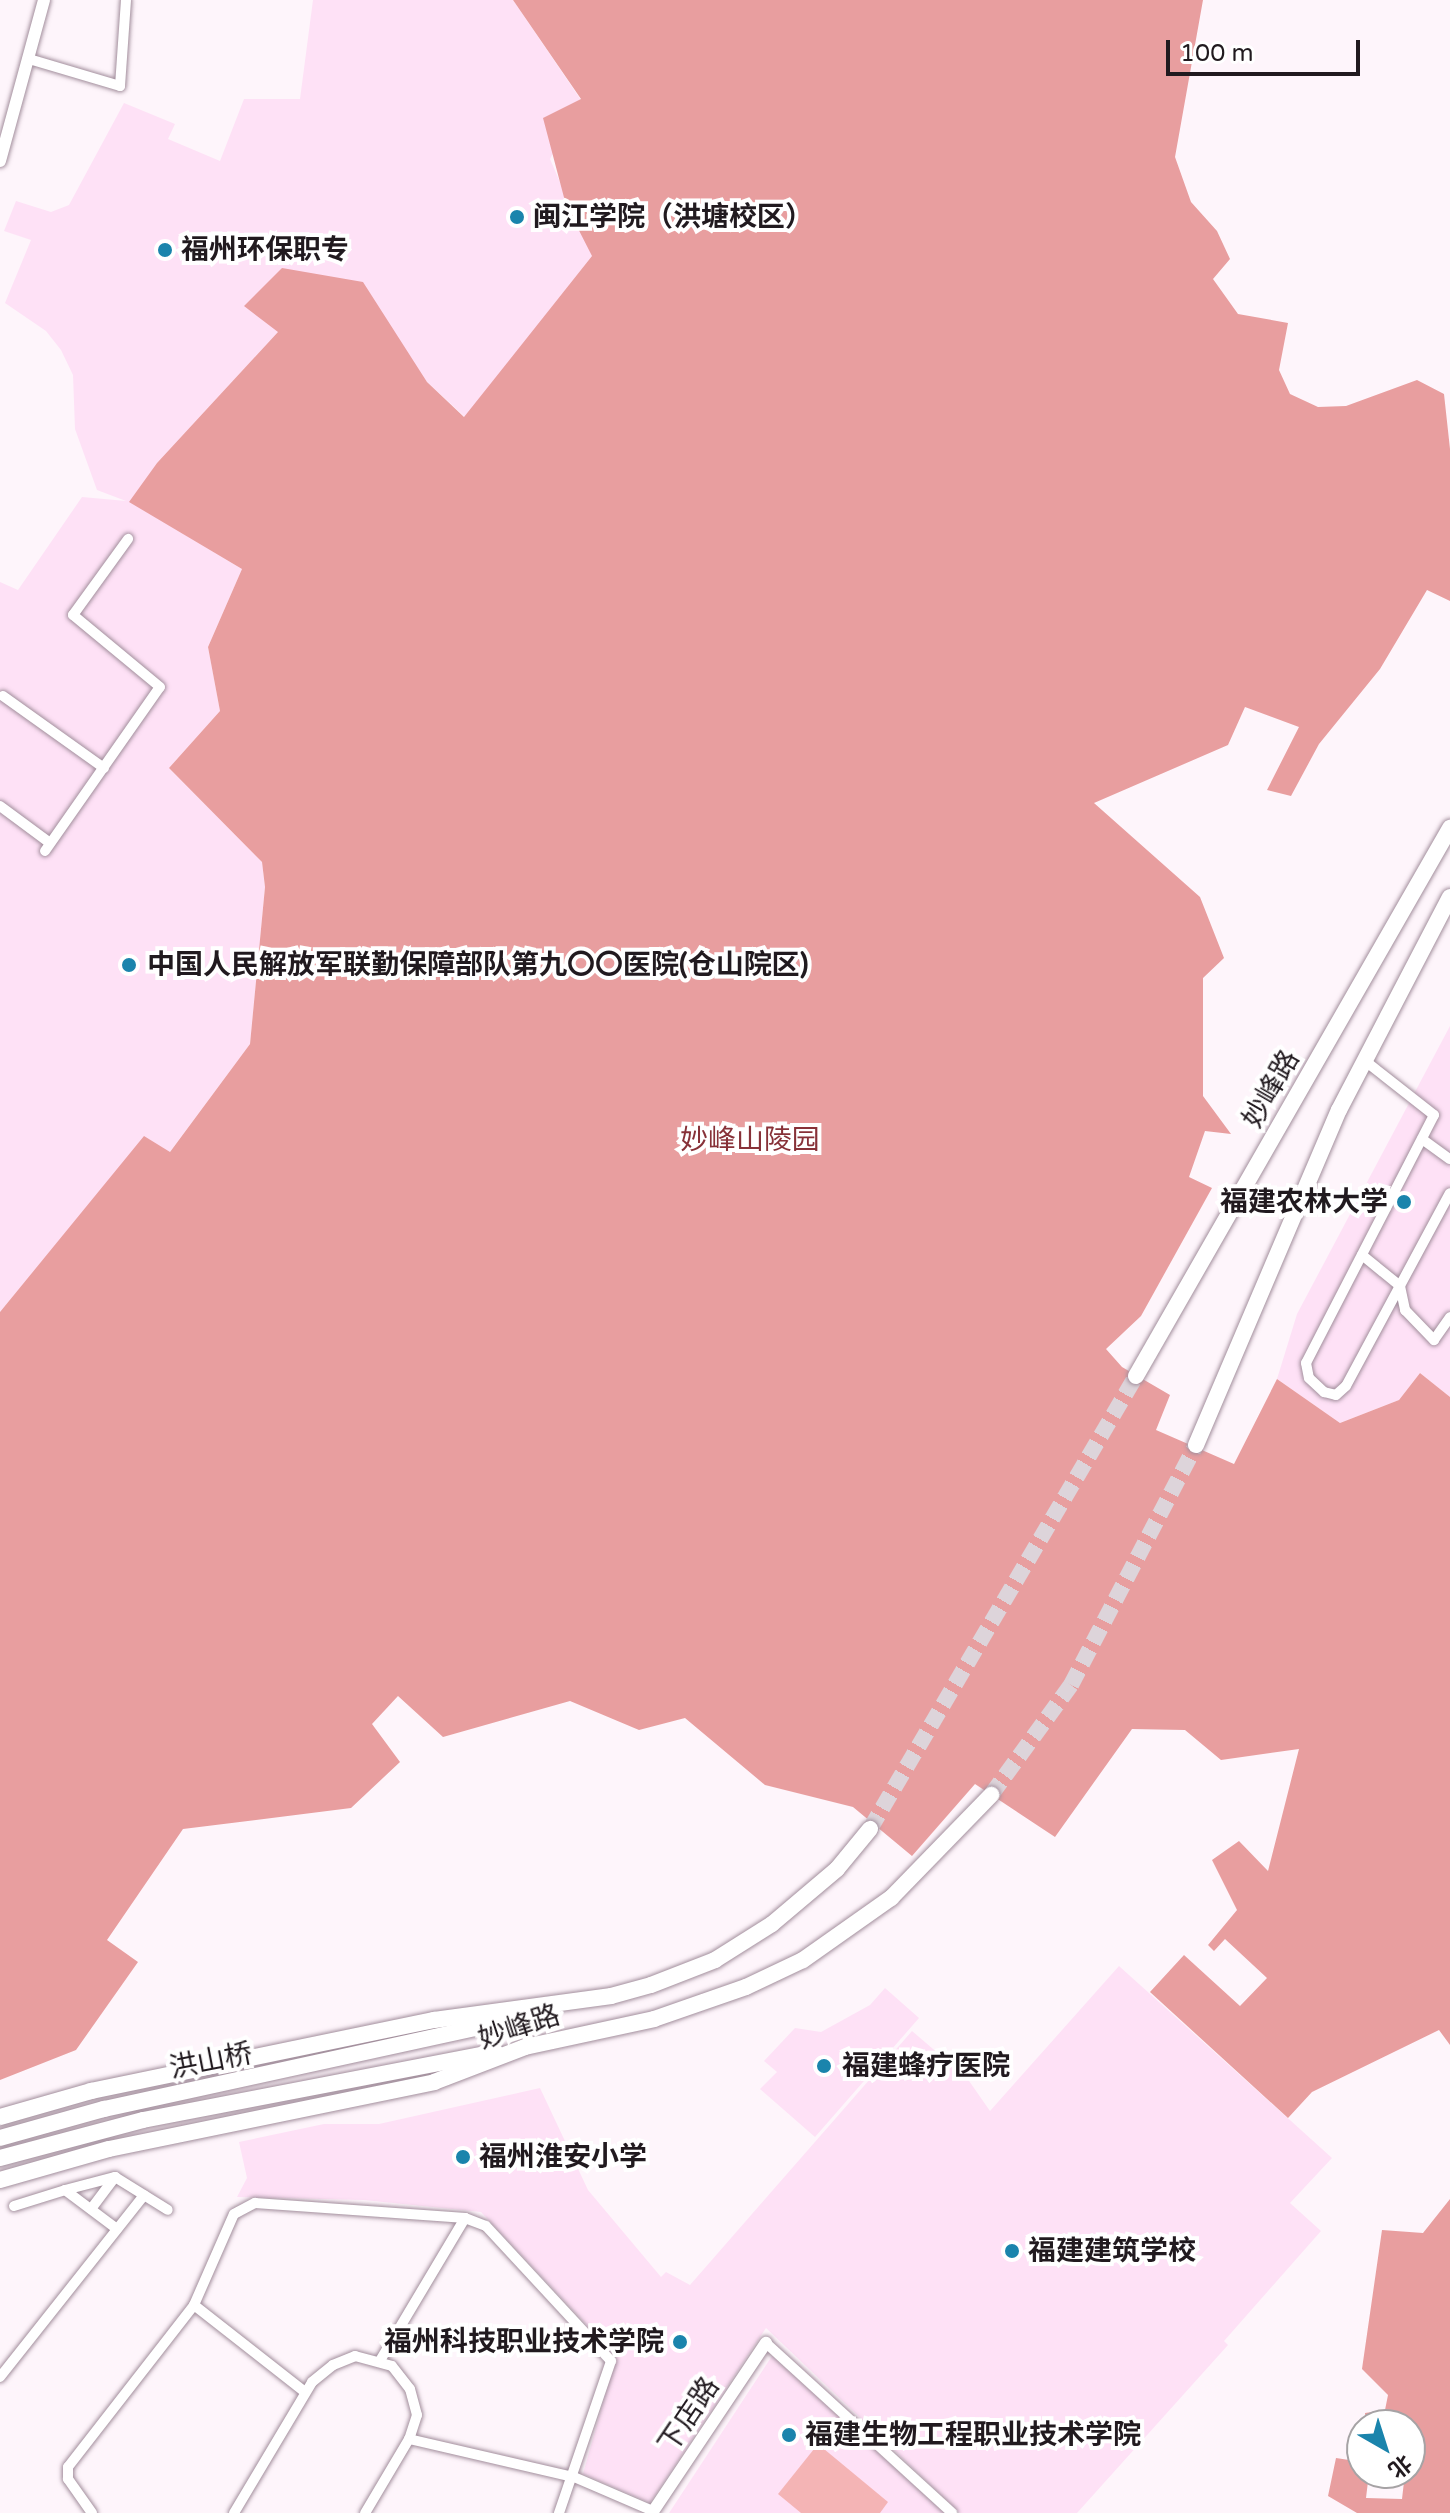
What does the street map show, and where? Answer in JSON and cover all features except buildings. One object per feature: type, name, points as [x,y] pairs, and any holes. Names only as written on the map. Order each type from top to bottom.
[{"type":"main road","name":"妙峰路","points":[[1136,1376],[1450,828]]},
{"type":"main road","points":[[1196,1445],[1279,1243],[1364,1060],[1450,897]]},
{"type":"main road","name":"妙峰路","points":[[0,2180],[109,2149],[434,2082],[525,2047],[683,2010],[803,1960],[901,1890],[991,1795]]},
{"type":"main road","name":"妙峰路","points":[[0,2117],[91,2091],[434,2020],[611,1996],[688,1971],[733,1949],[821,1884],[870,1829]]},
{"type":"main road","name":"洪山桥","points":[[0,2138],[104,2109],[433,2040],[611,1996]]},
{"type":"main road","points":[[0,2158],[143,2120],[525,2047]]},
{"type":"street","points":[[0,161],[44,0]]},
{"type":"street","points":[[29,59],[120,86],[126,0]]},
{"type":"street","points":[[0,806],[47,847],[160,687],[73,615],[128,539]]},
{"type":"street","points":[[3,696],[104,768]]},
{"type":"street","points":[[1364,1060],[1434,1115],[1306,1363],[1315,1385],[1330,1395],[1341,1392],[1450,1193]]},
{"type":"street","points":[[1422,1139],[1450,1159]]},
{"type":"street","points":[[1362,1255],[1400,1286],[1409,1316],[1434,1340],[1450,1317]]},
{"type":"street","points":[[91,2209],[115,2177]]},
{"type":"street","points":[[14,2206],[115,2177],[168,2210]]},
{"type":"street","points":[[65,2190],[117,2229]]},
{"type":"street","points":[[0,2377],[144,2195]]},
{"type":"street","points":[[92,2513],[68,2479],[68,2467],[194,2305],[234,2214],[244,2204],[465,2218],[486,2226],[611,2361],[574,2477],[559,2513]]},
{"type":"street","points":[[381,2359],[465,2218]]},
{"type":"street","points":[[194,2305],[305,2392]]},
{"type":"street","points":[[766,2343],[952,2513]]},
{"type":"street","name":"下店路","points":[[652,2512],[766,2343]]},
{"type":"street","points":[[234,2513],[305,2392],[322,2372],[343,2360],[381,2359],[403,2377],[415,2402],[409,2439],[365,2513]]},
{"type":"street","points":[[409,2439],[574,2477],[652,2512]]},
{"type":"shaded area","points":[[313,0],[513,0],[581,100],[550,159],[592,256],[465,417],[427,382],[402,347],[279,331],[157,463],[130,502],[242,569],[208,647],[220,711],[169,768],[262,862],[265,887],[250,1044],[169,1153],[144,1137],[0,1312],[0,582],[18,590],[82,497],[126,501],[97,490],[75,429],[73,375],[61,350],[46,331],[5,303],[31,240],[4,231],[16,201],[51,212],[69,205],[124,103],[175,124],[168,139],[220,161],[244,99],[300,99]]},
{"type":"shaded area","name":"福建农林大学","points":[[1450,1026],[1450,1397],[1420,1373],[1399,1400],[1340,1423],[1277,1379],[1297,1314]]},
{"type":"shaded area","name":"福建建筑学校","points":[[1119,1966],[1332,2158],[1290,2203],[1321,2231],[1224,2341],[1228,2345],[1077,2513],[960,2513],[766,2328],[650,2503],[583,2474],[616,2356],[481,2212],[364,2200],[237,2197],[247,2178],[239,2142],[324,2124],[379,2124],[540,2088],[588,2190],[661,2277],[666,2272],[690,2285],[912,2031],[967,2078],[990,2111]]},
{"type":"shaded area","name":"福建蜂疗医院","points":[[885,1988],[919,2018],[815,2137],[760,2089],[777,2072],[764,2061],[795,2028],[821,2032],[870,2005]]},
{"type":"shaded area","name":"福建生物工程职业技术学院","points":[[772,2356],[944,2513],[669,2513]]},
{"type":"shaded area","points":[[818,2444],[888,2502],[880,2513],[801,2513],[778,2494]]},
{"type":"green space","name":"妙峰山陵园","points":[[513,0],[1203,0],[1175,157],[1191,202],[1217,231],[1230,259],[1213,279],[1238,314],[1288,323],[1279,370],[1290,394],[1318,407],[1346,406],[1417,380],[1444,394],[1450,449],[1450,601],[1427,590],[1380,669],[1319,744],[1291,796],[1267,790],[1299,727],[1245,707],[1228,745],[1094,803],[1200,897],[1224,958],[1203,978],[1203,1096],[1231,1134],[1205,1131],[1189,1177],[1212,1188],[1141,1316],[1106,1349],[1122,1367],[1170,1395],[1156,1430],[1234,1464],[1277,1379],[1340,1423],[1399,1400],[1420,1373],[1450,1397],[1450,2045],[1439,2030],[1312,2092],[1288,2118],[1150,1992],[1184,1955],[1240,2006],[1267,1978],[1225,1939],[1214,1951],[1208,1945],[1237,1910],[1212,1860],[1239,1841],[1268,1871],[1299,1749],[1221,1760],[1185,1730],[1132,1729],[1055,1837],[975,1784],[912,1856],[853,1807],[765,1785],[685,1718],[639,1730],[570,1701],[443,1737],[398,1696],[372,1724],[400,1762],[351,1808],[183,1829],[107,1940],[138,1962],[76,2050],[0,2080],[0,1312],[144,1136],[170,1152],[250,1044],[265,887],[262,862],[169,768],[220,711],[208,647],[242,569],[129,502],[157,463],[278,332],[244,306],[282,268],[363,282],[427,382],[464,417],[592,256],[566,205],[543,118],[581,99]]},
{"type":"green space","points":[[1450,2199],[1450,2513],[1357,2513],[1328,2496],[1336,2458],[1346,2460],[1346,2489],[1367,2489],[1366,2498],[1402,2499],[1403,2489],[1426,2489],[1426,2409],[1385,2409],[1388,2395],[1362,2369],[1382,2230],[1423,2233]]},
{"type":"tunnel","points":[[870,1829],[1136,1376]]},
{"type":"tunnel","points":[[991,1795],[1071,1685],[1196,1445]]},
{"type":"place","name":"闽江学院（洪塘校区）","points":[[517,217]]},
{"type":"place","name":"福州环保职专","points":[[165,250]]},
{"type":"place","name":"中国人民解放军联勤保障部队第九〇〇医院(仓山院区)","points":[[129,965]]},
{"type":"place","name":"福建农林大学","points":[[1404,1202]]},
{"type":"place","name":"福建蜂疗医院","points":[[824,2066]]},
{"type":"place","name":"福州淮安小学","points":[[463,2157]]},
{"type":"place","name":"福建建筑学校","points":[[1012,2251]]},
{"type":"place","name":"福州科技职业技术学院","points":[[680,2342]]},
{"type":"place","name":"福建生物工程职业技术学院","points":[[789,2435]]}]
